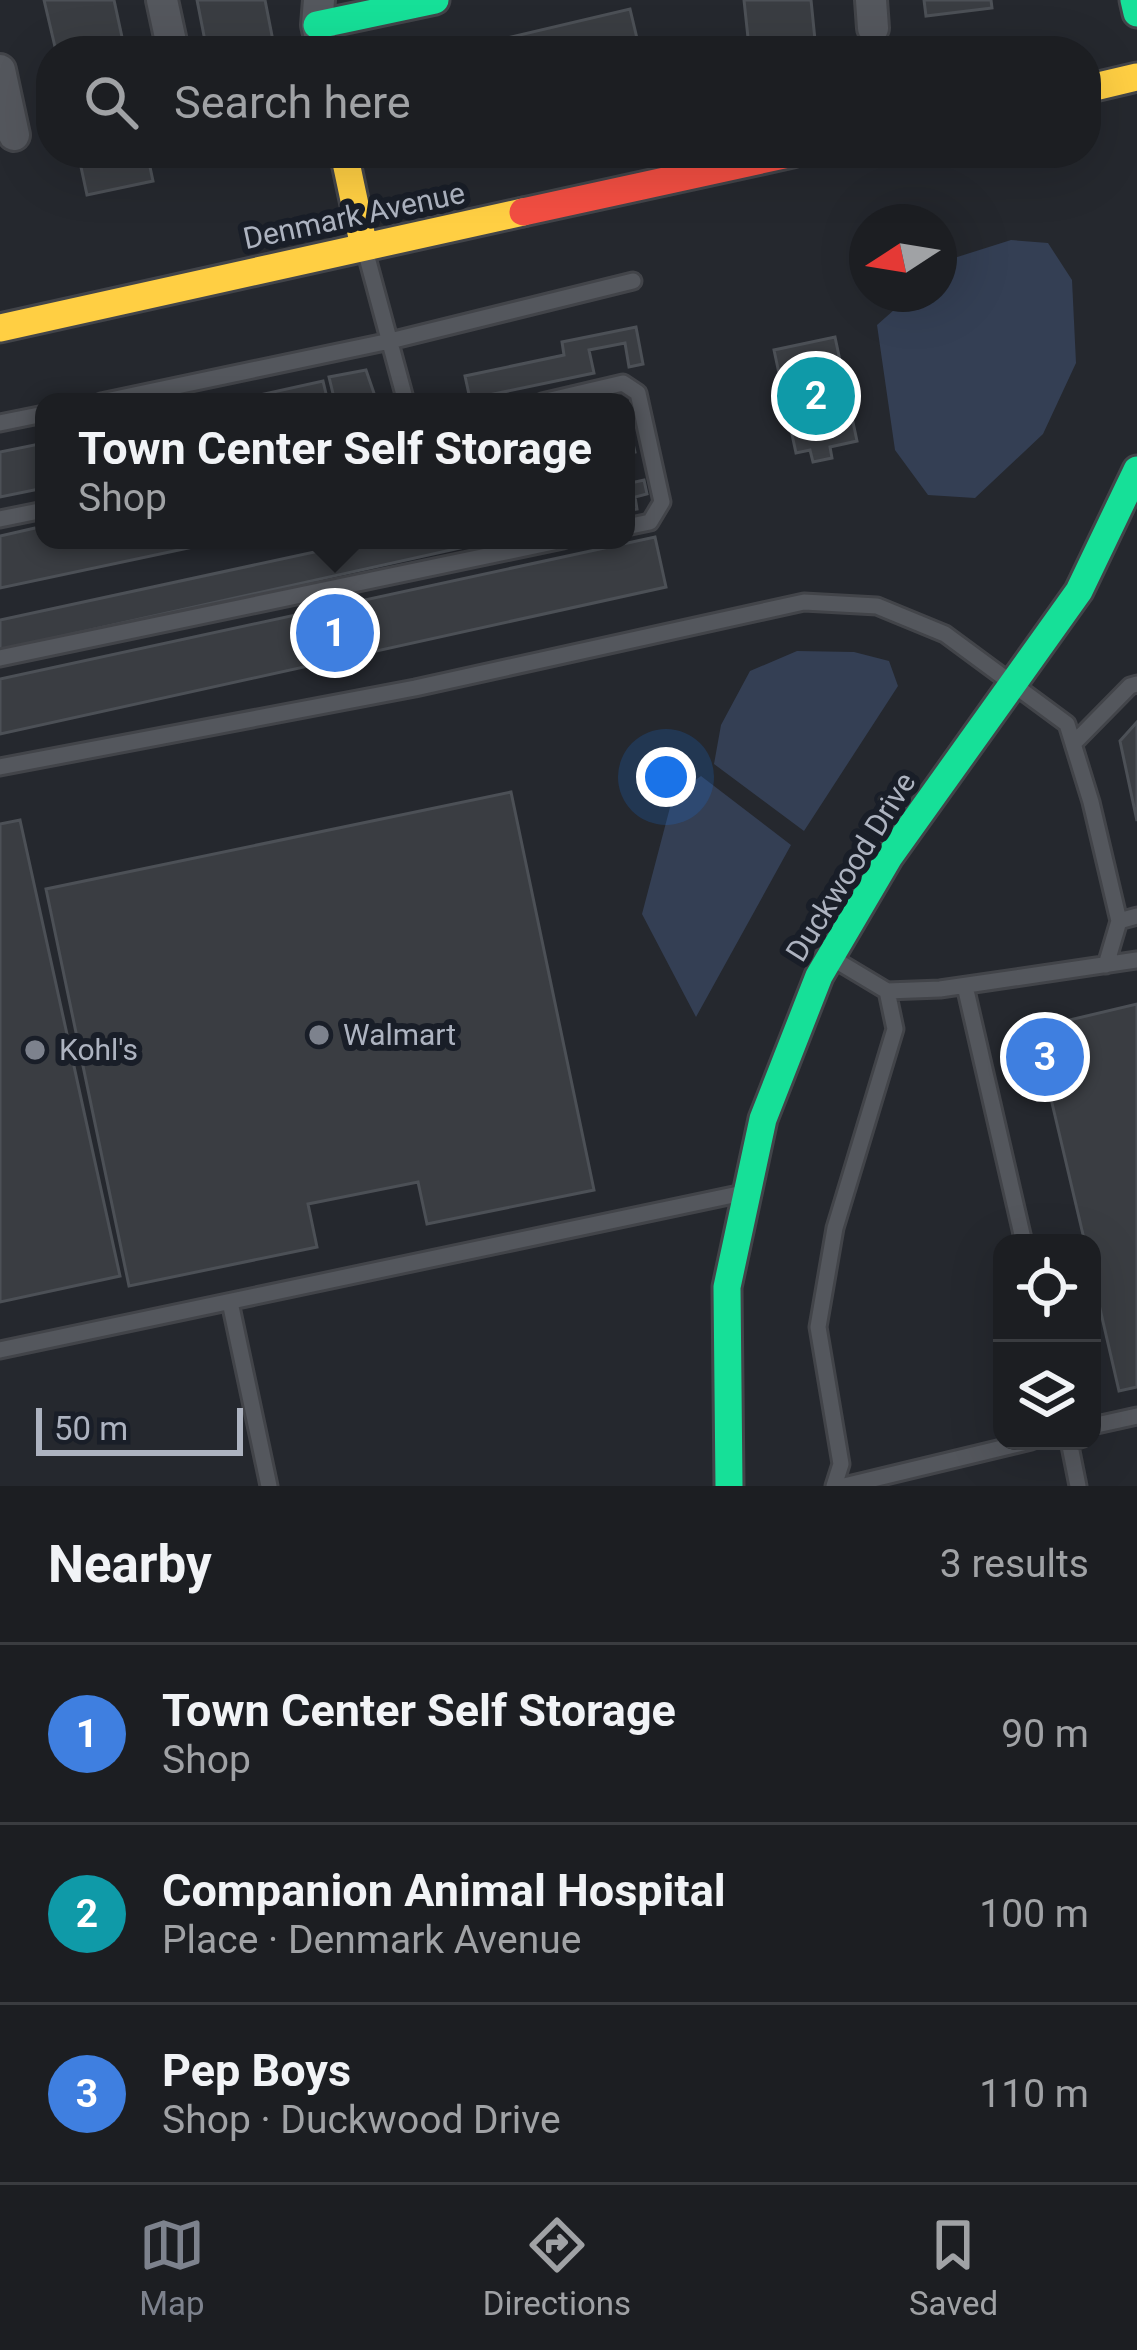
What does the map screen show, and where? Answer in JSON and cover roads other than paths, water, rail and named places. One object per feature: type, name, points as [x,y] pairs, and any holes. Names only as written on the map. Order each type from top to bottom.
[{"type":"street","points":[[162,0],[170,36]]},
{"type":"street","points":[[320,25],[435,0]]},
{"type":"street","points":[[1134,0],[1137,13]]},
{"type":"street","points":[[0,70],[14,135]]},
{"type":"street","points":[[1101,85],[1137,77]]},
{"type":"street","points":[[347,168],[364,247]]},
{"type":"street","name":"Denmark Avenue","points":[[0,328],[725,168]]},
{"type":"street","name":"Duckwood Drive","points":[[729,1486],[727,1287],[764,1119],[819,976],[889,857],[1079,591],[1137,470]]},
{"type":"lane","points":[[364,247],[404,393]]},
{"type":"lane","points":[[144,393],[390,341],[633,281]]},
{"type":"lane","points":[[580,393],[623,383],[638,393],[662,502],[650,522],[635,525]]},
{"type":"lane","points":[[0,423],[35,416]]},
{"type":"lane","points":[[0,519],[35,512]]},
{"type":"lane","points":[[0,658],[520,549]]},
{"type":"lane","points":[[0,767],[415,688],[804,602],[877,606],[945,634],[1066,724],[1091,802],[1119,921],[1106,965]]},
{"type":"lane","points":[[1073,744],[1137,684]]},
{"type":"lane","points":[[1119,921],[1137,916]]},
{"type":"lane","points":[[831,957],[886,991],[965,986],[1137,960]]},
{"type":"lane","points":[[965,986],[1022,1234]]},
{"type":"lane","points":[[834,1486],[841,1464],[818,1327],[835,1228],[895,1029],[886,991]]},
{"type":"lane","points":[[0,1350],[748,1192]]},
{"type":"lane","points":[[230,1302],[269,1486]]},
{"type":"lane","points":[[1101,1424],[1137,1416]]},
{"type":"lane","points":[[844,1486],[994,1450]]},
{"type":"lane","points":[[1071,1450],[1078,1486]]},
{"type":"water","points":[[1011,240],[1048,243],[1072,280],[1076,363],[1043,434],[975,498],[928,495],[895,450],[877,325],[892,312],[957,312],[957,257]]},
{"type":"water","points":[[797,651],[854,652],[889,661],[898,686],[804,831],[714,764],[721,725],[750,671]]},
{"type":"water","points":[[701,776],[791,845],[696,1017],[642,914],[673,796]]},
{"type":"place","name":"Companion Animal Hospital","points":[[816,396]]},
{"type":"place","name":"Town Center Self Storage","points":[[335,633]]},
{"type":"place","name":"Walmart","points":[[319,1035]]},
{"type":"place","name":"Kohl's","points":[[35,1050]]},
{"type":"place","name":"Pep Boys","points":[[1045,1057]]}]
